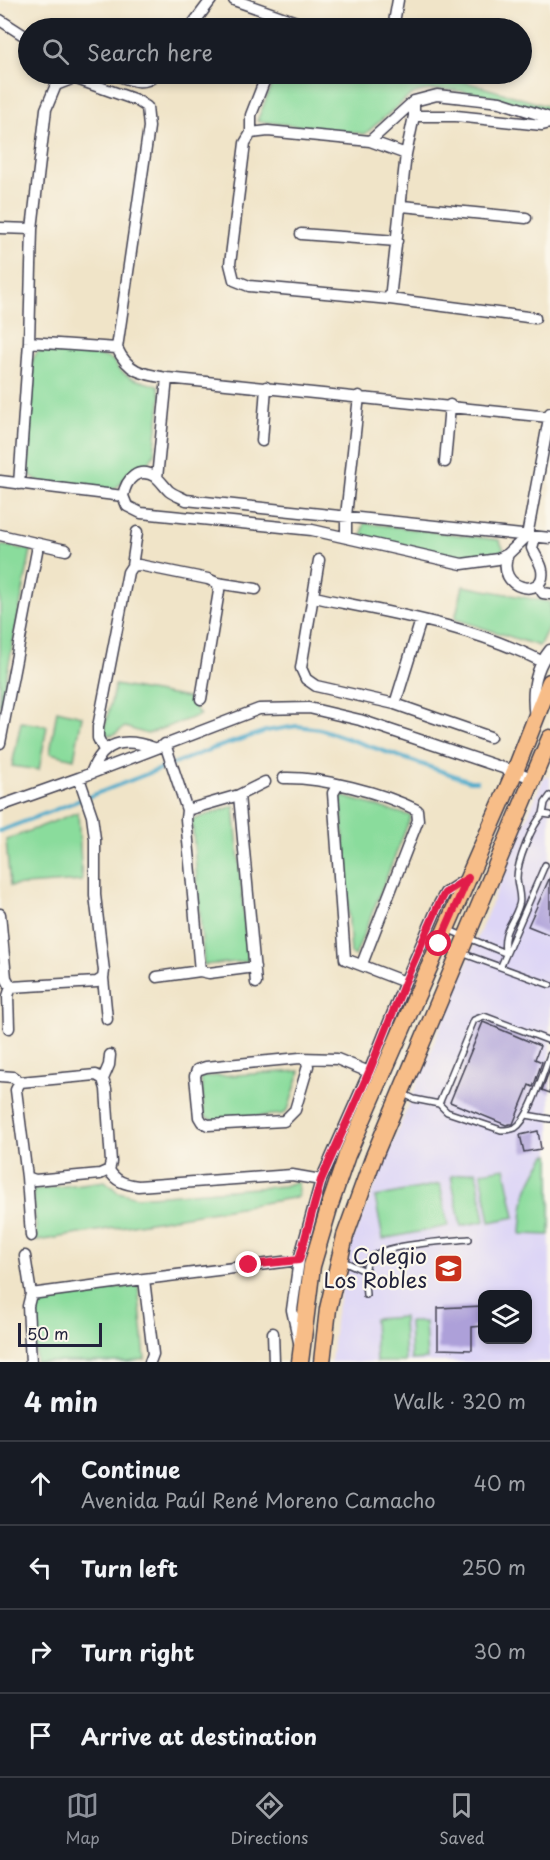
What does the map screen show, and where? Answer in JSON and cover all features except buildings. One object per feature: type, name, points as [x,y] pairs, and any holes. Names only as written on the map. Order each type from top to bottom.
[{"type":"main road","points":[[301,1358],[312,1266],[347,1155],[515,771],[550,682]]},
{"type":"main road","points":[[322,1362],[328,1309],[339,1259],[374,1156],[550,738]]},
{"type":"street","points":[[198,18],[211,0]]},
{"type":"street","points":[[234,0],[285,18]]},
{"type":"street","points":[[395,18],[398,0]]},
{"type":"street","points":[[0,20],[18,32]]},
{"type":"street","points":[[19,484],[29,342],[32,229],[46,109],[56,85],[59,84]]},
{"type":"street","points":[[91,84],[136,100],[147,107],[149,127],[117,348],[124,363],[145,375],[167,378],[550,415],[531,536],[532,548],[542,568],[542,578],[537,585],[528,588],[517,586],[510,580],[505,562],[508,554]]},
{"type":"street","points":[[263,84],[251,115],[251,133],[245,143],[230,264],[234,280],[249,286],[390,299],[536,318]]},
{"type":"street","points":[[370,141],[414,100],[437,95],[501,102],[550,118]]},
{"type":"street","points":[[456,116],[456,106],[460,97]]},
{"type":"street","points":[[390,299],[406,154],[414,116],[414,100]]},
{"type":"street","points":[[414,116],[456,116],[521,124],[550,123]]},
{"type":"street","points":[[251,133],[268,131],[370,141],[406,154]]},
{"type":"street","points":[[402,206],[526,218]]},
{"type":"street","points":[[0,228],[32,229]]},
{"type":"street","points":[[301,234],[397,241]]},
{"type":"street","points":[[29,342],[117,348]]},
{"type":"street","points":[[157,478],[167,378]]},
{"type":"street","points":[[262,441],[266,387]]},
{"type":"street","points":[[346,536],[346,516],[359,396]]},
{"type":"street","points":[[445,462],[450,405]]},
{"type":"street","points":[[531,536],[508,554],[490,561],[462,564],[312,530],[141,513],[127,506],[123,496],[125,484],[133,476],[146,473],[157,478],[169,490],[186,500],[346,516],[550,538]]},
{"type":"street","points":[[0,481],[123,496]]},
{"type":"street","points":[[104,750],[98,738],[98,728],[137,532]]},
{"type":"street","points":[[0,535],[66,550]]},
{"type":"street","points":[[0,743],[37,551],[36,544]]},
{"type":"street","points":[[319,560],[302,668],[306,679],[316,686],[395,704],[490,737]]},
{"type":"street","points":[[132,566],[140,565],[208,579],[217,583],[256,589]]},
{"type":"street","points":[[201,699],[219,591],[217,583]]},
{"type":"street","points":[[537,585],[543,592],[550,594]]},
{"type":"street","points":[[314,597],[446,624],[493,640],[541,661]]},
{"type":"street","points":[[395,704],[421,620]]},
{"type":"street","points":[[535,720],[532,700],[535,680],[541,661],[550,650]]},
{"type":"street","points":[[1,802],[81,783],[92,773],[259,709],[309,708],[360,720],[533,778]]},
{"type":"street","points":[[92,773],[96,759],[104,750],[124,742],[138,743],[153,748]]},
{"type":"street","points":[[165,744],[187,810],[200,971]]},
{"type":"street","points":[[284,778],[300,777],[338,785],[417,810],[418,820],[362,964]]},
{"type":"street","points":[[187,810],[238,795],[265,782]]},
{"type":"street","points":[[81,783],[92,816],[95,839],[95,895],[107,1019]]},
{"type":"street","points":[[338,785],[333,793],[345,959],[405,982]]},
{"type":"street","points":[[238,795],[256,983]]},
{"type":"street","points":[[301,1358],[292,1310],[299,1260],[321,1180],[445,893],[468,878]]},
{"type":"street","points":[[0,914],[6,978],[11,987],[8,996],[9,1028]]},
{"type":"street","points":[[157,977],[200,971],[209,973],[255,968]]},
{"type":"street","points":[[11,987],[97,982],[103,978]]},
{"type":"street","points":[[110,1055],[103,1079],[106,1089],[111,1162],[109,1170],[114,1178],[122,1183],[138,1186],[292,1174],[321,1180]]},
{"type":"street","points":[[306,1059],[308,1066],[295,1110],[284,1121],[208,1125],[202,1122],[199,1116],[195,1076],[197,1070],[229,1065],[306,1059],[337,1059],[369,1072]]},
{"type":"street","points":[[0,1076],[13,1077],[20,1082],[96,1075],[103,1079]]},
{"type":"street","points":[[20,1082],[16,1090],[27,1177],[31,1236]]},
{"type":"street","points":[[27,1177],[35,1180],[100,1174],[109,1170]]},
{"type":"street","points":[[25,1256],[31,1294],[28,1306],[31,1362]]},
{"type":"street","points":[[31,1294],[299,1260]]},
{"type":"street","points":[[144,1279],[153,1354],[150,1362]]},
{"type":"street","points":[[273,1333],[274,1362]]},
{"type":"lane","points":[[506,953],[504,942],[507,927],[520,904],[517,872],[536,821],[543,814],[545,802],[550,796]]},
{"type":"lane","points":[[543,814],[550,815]]},
{"type":"lane","points":[[501,966],[545,865]]},
{"type":"lane","points":[[442,937],[501,966],[550,985]]},
{"type":"lane","points":[[442,937],[462,945],[506,953]]},
{"type":"lane","points":[[439,1104],[474,1020],[484,1016],[550,1041]]},
{"type":"lane","points":[[400,1093],[414,1099],[439,1104],[447,1112],[501,1130],[510,1130],[517,1127],[526,1115],[550,1055]]},
{"type":"lane","points":[[526,1115],[550,1119]]},
{"type":"lane","points":[[366,1294],[365,1271],[370,1259],[379,1251],[469,1239]]},
{"type":"lane","points":[[339,1259],[365,1271]]},
{"type":"shaded area","points":[[544,776],[550,777],[550,1362],[331,1362],[336,1314],[352,1242]]},
{"type":"green space","points":[[272,84],[473,84],[550,107],[550,113],[464,91],[430,90],[415,93],[365,134],[257,121]]},
{"type":"green space","points":[[45,349],[102,356],[113,360],[119,370],[131,378],[158,386],[161,396],[154,454],[148,464],[132,470],[114,489],[107,491],[40,482],[32,477],[28,470],[32,361],[37,352]]},
{"type":"green space","points":[[364,523],[499,540],[504,550],[484,558],[469,559],[362,536]]},
{"type":"green space","points":[[0,545],[31,550],[0,710]]},
{"type":"green space","points":[[463,586],[550,602],[550,624],[539,646],[455,619]]},
{"type":"green space","points":[[115,685],[188,698],[200,715],[147,734],[125,727],[113,735],[103,734]]},
{"type":"green space","points":[[57,710],[82,716],[74,759],[50,753]]},
{"type":"green space","points":[[21,722],[47,726],[39,770],[12,766]]},
{"type":"green space","points":[[341,796],[411,816],[355,956],[351,954]]},
{"type":"green space","points":[[234,806],[248,961],[204,965],[192,820]]},
{"type":"green space","points":[[78,812],[82,881],[10,886],[6,840]]},
{"type":"green space","points":[[300,1071],[289,1107],[284,1114],[213,1120],[206,1117],[201,1077]]},
{"type":"green space","points":[[550,1154],[550,1235],[521,1234],[527,1192],[539,1166],[546,1155]]},
{"type":"green space","points":[[505,1168],[515,1217],[490,1222],[481,1172]]},
{"type":"green space","points":[[476,1171],[485,1221],[461,1226],[451,1176]]},
{"type":"green space","points":[[105,1181],[118,1192],[137,1197],[284,1186],[298,1181],[298,1197],[37,1241],[33,1190]]},
{"type":"green space","points":[[440,1184],[448,1226],[383,1239],[375,1197]]},
{"type":"green space","points":[[138,1285],[145,1359],[129,1362],[36,1362],[32,1300]]},
{"type":"green space","points":[[403,1317],[405,1362],[376,1362],[374,1319]]},
{"type":"green space","points":[[409,1322],[425,1322],[427,1359],[411,1360]]},
{"type":"waterway","points":[[0,831],[209,750],[266,731],[297,726],[320,729],[470,781],[477,781]]},
{"type":"place","name":"Colegio Los Robles","points":[[448,1269]]},
{"type":"route","points":[[249,1265],[299,1260],[321,1180],[438,906],[445,893],[468,878],[439,944]]}]
